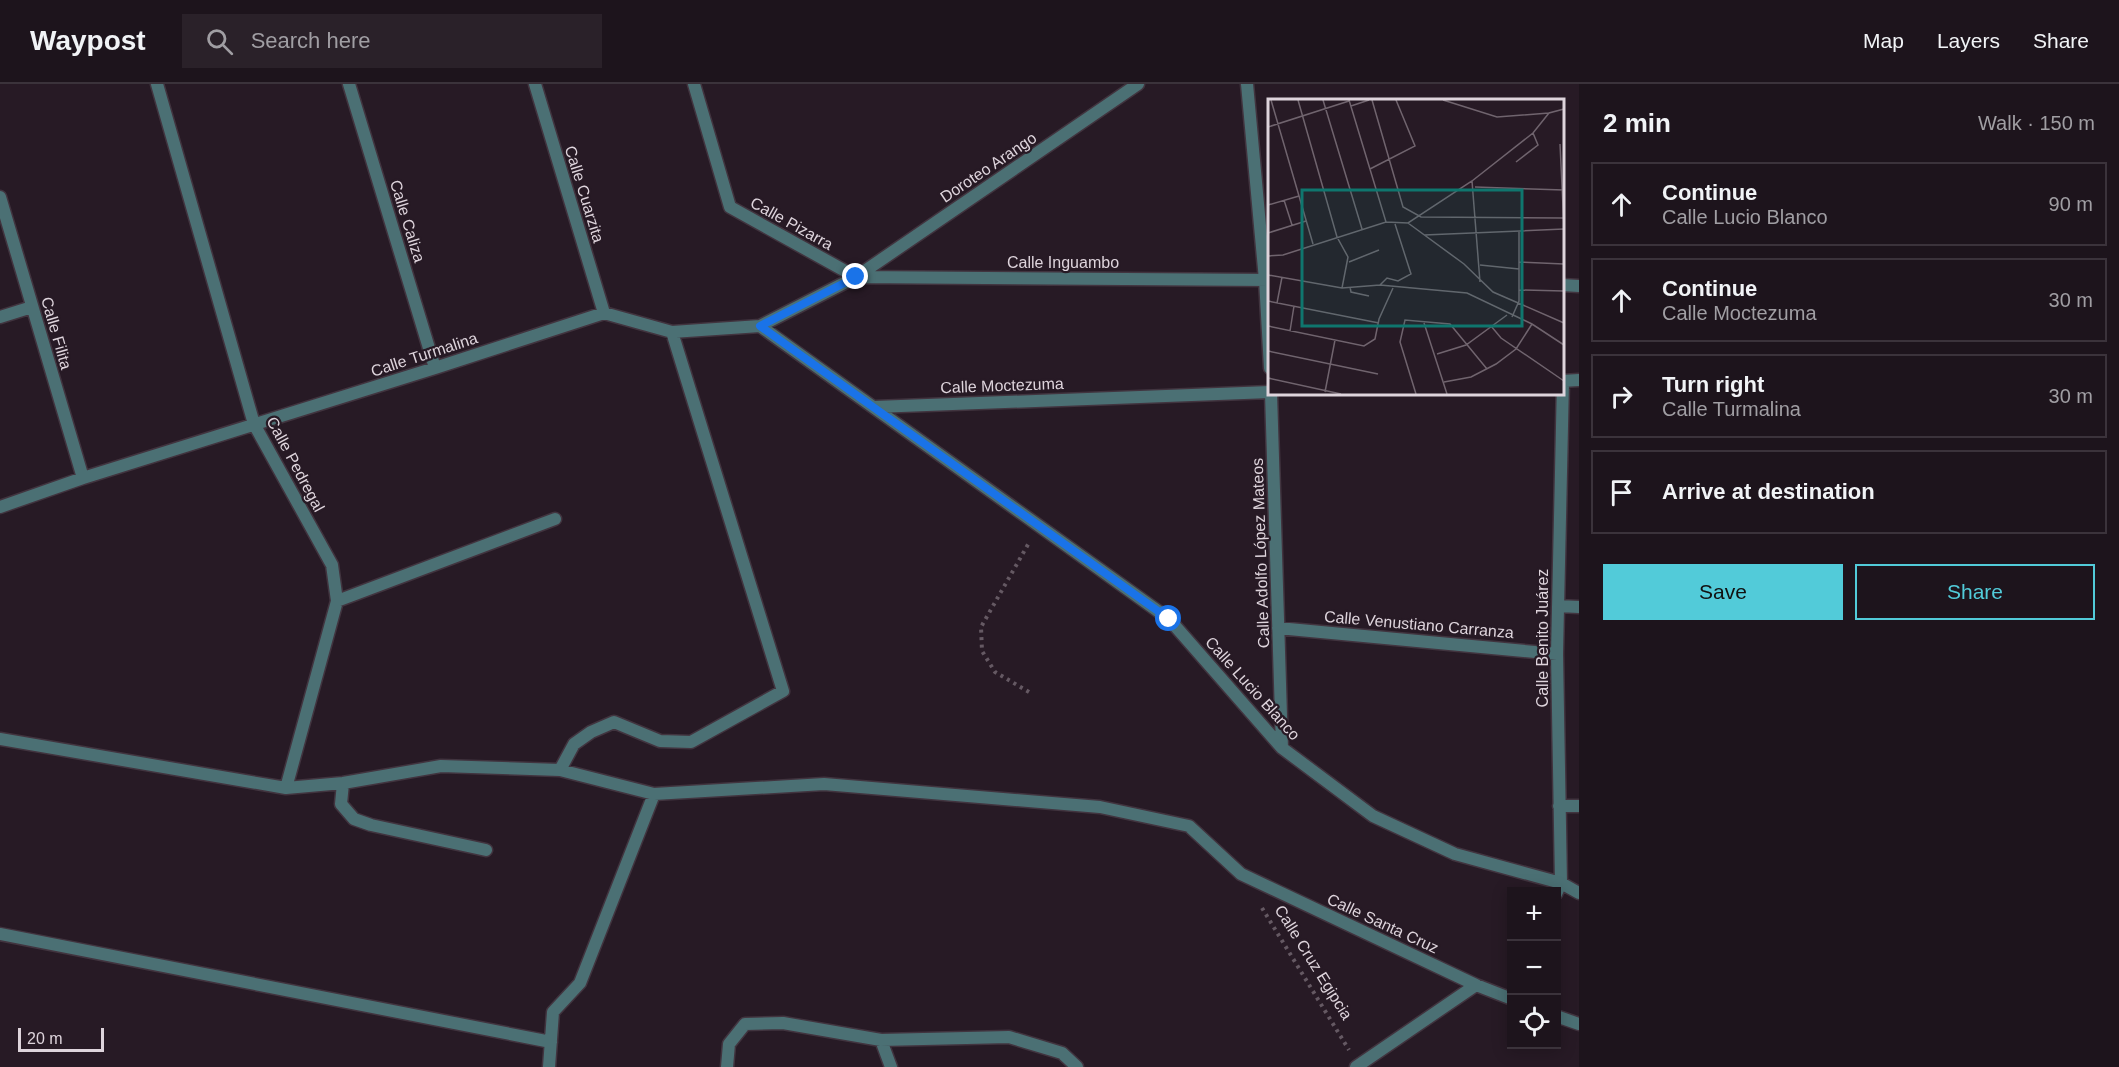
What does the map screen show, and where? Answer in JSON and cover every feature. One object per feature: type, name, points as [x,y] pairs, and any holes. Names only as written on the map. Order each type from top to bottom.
[{"type":"street","name":"Calle Pedregal","points":[[157,84],[254,424],[332,565],[337,601],[286,788]]},
{"type":"street","name":"Calle Caliza","points":[[349,84],[435,368]]},
{"type":"street","name":"Calle Cuarzita","points":[[535,84],[604,313]]},
{"type":"street","name":"Calle Pizarra","points":[[694,84],[730,207],[856,277]]},
{"type":"street","name":"Doroteo Arango","points":[[856,277],[1138,84]]},
{"type":"street","points":[[1247,84],[1268,280]]},
{"type":"street","name":"Calle Filita","points":[[0,197],[83,478]]},
{"type":"street","points":[[604,313],[672,332],[760,326],[856,277]]},
{"type":"street","name":"Calle Inguambo","points":[[856,277],[1268,280]]},
{"type":"street","points":[[1564,285],[1579,286]]},
{"type":"street","points":[[0,317],[32,307]]},
{"type":"street","name":"Calle Turmalina","points":[[0,507],[83,478],[604,313]]},
{"type":"street","points":[[760,326],[875,407]]},
{"type":"street","points":[[560,770],[574,744],[591,732],[614,722],[660,741],[691,742],[783,691],[672,332]]},
{"type":"street","points":[[1564,381],[1579,380]]},
{"type":"street","name":"Calle Moctezuma","points":[[875,407],[1268,393]]},
{"type":"street","name":"Calle Adolfo López Mateos","points":[[1271,394],[1282,748]]},
{"type":"street","name":"Calle Benito Juárez","points":[[1559,887],[1557,654],[1563,394]]},
{"type":"street","name":"Calle Lucio Blanco","points":[[875,407],[1169,619],[1282,748],[1373,816],[1455,854],[1553,887]]},
{"type":"street","points":[[337,601],[555,519]]},
{"type":"street","points":[[1558,606],[1579,607]]},
{"type":"street","name":"Calle Venustiano Carranza","points":[[1278,628],[1557,654]]},
{"type":"street","name":"Calle Santa Cruz","points":[[0,739],[286,788],[343,783],[441,766],[560,770],[654,794],[824,784],[1100,807],[1189,826],[1241,874],[1476,985],[1507,997]]},
{"type":"street","points":[[343,783],[341,804],[354,819],[371,825],[486,850]]},
{"type":"street","points":[[549,1067],[553,1012],[580,983],[654,794]]},
{"type":"street","points":[[1559,806],[1579,806]]},
{"type":"street","name":"Calle Lucio Blanco","points":[[1561,889],[1579,892]]},
{"type":"street","points":[[0,934],[551,1042]]},
{"type":"street","points":[[1358,1066],[1476,985]]},
{"type":"street","points":[[1561,1017],[1579,1024]]},
{"type":"street","points":[[727,1067],[729,1044],[744,1023],[783,1023],[880,1040],[1009,1037],[1062,1053],[1077,1067]]},
{"type":"street","points":[[880,1040],[891,1067]]},
{"type":"path","points":[[1029,692],[995,672],[982,651],[981,627],[1039,525]]},
{"type":"path","name":"Calle Cruz Egipcia","points":[[1260,904],[1358,1066]]},
{"type":"route","points":[[856,277],[760,326],[1169,619]]}]
